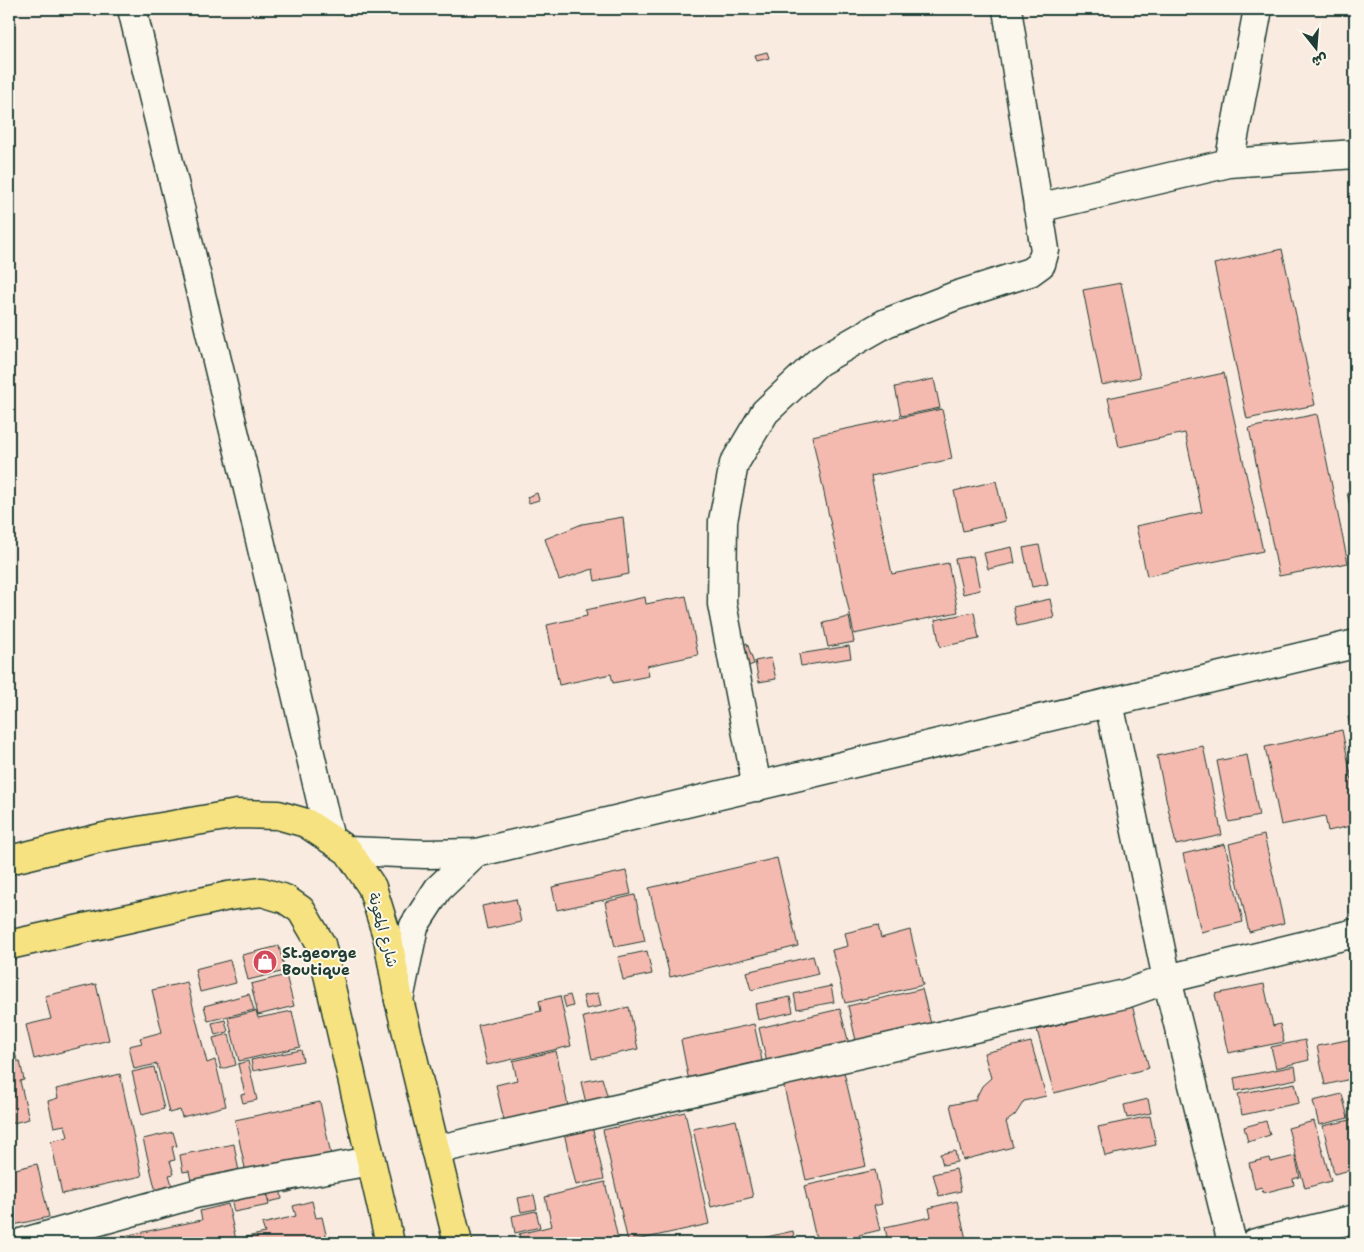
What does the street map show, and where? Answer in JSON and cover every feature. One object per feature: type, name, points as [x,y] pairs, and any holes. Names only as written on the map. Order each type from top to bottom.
[{"type":"highway","name":"شارع المعونة","points":[[9,860],[104,838],[236,814],[278,815],[306,823],[339,845],[372,887],[388,938],[399,1000],[458,1243]]},
{"type":"highway","points":[[9,945],[228,896],[262,892],[285,899],[300,910],[321,944],[390,1243]]},
{"type":"street","points":[[132,9],[249,493],[339,845],[426,854],[476,853],[1355,644]]},
{"type":"street","points":[[757,786],[722,604],[723,521],[734,464],[765,412],[818,362],[886,323],[955,296],[1030,272],[1042,264],[1044,250],[1007,9]]},
{"type":"street","points":[[1229,163],[1258,9]]},
{"type":"street","points":[[1038,208],[1229,163],[1355,154]]},
{"type":"street","points":[[1109,703],[1167,979],[1232,1243]]},
{"type":"street","points":[[399,1000],[414,926],[438,889],[476,853]]},
{"type":"street","points":[[435,1150],[1125,994],[1167,979],[1355,933]]},
{"type":"street","points":[[21,1243],[195,1194],[371,1161]]},
{"type":"street","points":[[1255,1243],[1355,1219]]},
{"type":"building","points":[[767,52],[769,58],[757,61],[755,55]]},
{"type":"building","points":[[1282,249],[1315,405],[1247,419],[1214,264]]},
{"type":"building","points":[[1121,283],[1140,377],[1102,385],[1083,290]]},
{"type":"building","points":[[1224,373],[1263,551],[1147,576],[1136,526],[1202,512],[1185,433],[1119,447],[1108,398]]},
{"type":"building","points":[[934,379],[940,408],[901,416],[895,387]]},
{"type":"building","points":[[942,409],[952,459],[871,476],[892,574],[948,563],[958,612],[854,634],[812,436]]},
{"type":"building","points":[[1317,414],[1348,563],[1279,576],[1249,428]]},
{"type":"building","points":[[996,481],[1005,521],[963,531],[954,491]]},
{"type":"building","points":[[1355,491],[1355,530],[1347,492]]},
{"type":"building","points":[[537,493],[539,500],[529,503],[527,497]]},
{"type":"building","points":[[623,517],[629,574],[595,581],[593,569],[559,580],[545,539],[582,524]]},
{"type":"building","points":[[1039,545],[1048,584],[1032,587],[1023,548]]},
{"type":"building","points":[[1012,547],[1015,563],[988,569],[984,553]]},
{"type":"building","points":[[973,556],[980,590],[963,594],[955,559]]},
{"type":"building","points":[[686,596],[698,655],[647,666],[649,676],[613,683],[611,674],[559,685],[547,625],[587,616],[586,610],[645,597],[646,604]]},
{"type":"building","points":[[1050,599],[1054,618],[1017,626],[1013,607]]},
{"type":"building","points":[[974,612],[979,639],[940,647],[935,620]]},
{"type":"building","points":[[849,617],[854,642],[828,647],[823,623]]},
{"type":"building","points":[[747,643],[754,664],[743,668],[736,647]]},
{"type":"building","points":[[849,646],[851,658],[801,666],[799,654]]},
{"type":"building","points":[[771,658],[776,679],[759,682],[755,661]]},
{"type":"building","points":[[1355,716],[1355,749],[1348,717]]},
{"type":"building","points":[[1342,730],[1355,795],[1355,825],[1328,831],[1325,816],[1281,825],[1265,747]]},
{"type":"building","points":[[1203,746],[1222,835],[1176,845],[1157,756]]},
{"type":"building","points":[[1247,755],[1259,816],[1229,822],[1217,761]]},
{"type":"building","points":[[1264,835],[1284,923],[1249,932],[1229,844]]},
{"type":"building","points":[[1225,844],[1243,922],[1201,932],[1183,854]]},
{"type":"building","points":[[777,858],[798,946],[670,977],[649,888]]},
{"type":"building","points":[[626,871],[631,894],[557,910],[552,887]]},
{"type":"building","points":[[635,895],[645,941],[615,947],[605,902]]},
{"type":"building","points":[[516,899],[521,922],[487,929],[482,906]]},
{"type":"building","points":[[878,925],[881,938],[910,930],[923,985],[845,1003],[832,950],[848,946],[845,933]]},
{"type":"building","points":[[279,946],[285,971],[248,980],[242,955]]},
{"type":"building","points":[[647,951],[652,974],[623,980],[618,957]]},
{"type":"building","points":[[813,956],[818,974],[751,990],[746,972]]},
{"type":"building","points":[[230,960],[236,983],[200,992],[195,969]]},
{"type":"building","points":[[286,975],[294,1006],[258,1015],[251,984]]},
{"type":"building","points":[[187,982],[207,1063],[215,1060],[226,1106],[182,1117],[180,1110],[169,1113],[157,1064],[134,1069],[129,1046],[142,1043],[140,1038],[162,1032],[152,990]]},
{"type":"building","points":[[96,984],[109,1040],[34,1059],[26,1025],[51,1019],[45,996]]},
{"type":"building","points":[[1264,984],[1273,1026],[1280,1024],[1284,1042],[1228,1053],[1215,994]]},
{"type":"building","points":[[831,986],[834,1002],[797,1009],[794,994]]},
{"type":"building","points":[[922,989],[932,1028],[857,1045],[848,1006]]},
{"type":"building","points":[[598,993],[601,1006],[586,1009],[583,996]]},
{"type":"building","points":[[249,994],[254,1010],[208,1021],[204,1006]]},
{"type":"building","points":[[570,995],[573,1006],[566,1008],[563,997]]},
{"type":"building","points":[[560,996],[571,1046],[487,1065],[478,1025],[541,1011],[539,1001]]},
{"type":"building","points":[[790,997],[793,1012],[758,1020],[755,1004]]},
{"type":"building","points":[[1132,1005],[1149,1068],[1054,1093],[1037,1030]]},
{"type":"building","points":[[629,1007],[638,1049],[592,1059],[583,1017]]},
{"type":"building","points":[[840,1009],[850,1048],[768,1067],[759,1028]]},
{"type":"building","points":[[256,1011],[258,1018],[292,1011],[300,1047],[239,1061],[228,1018]]},
{"type":"building","points":[[225,1020],[228,1032],[215,1035],[212,1023]]},
{"type":"building","points":[[1352,1022],[1355,1022],[1355,1038]]},
{"type":"building","points":[[754,1024],[763,1065],[689,1081],[681,1040]]},
{"type":"building","points":[[9,1027],[17,1061],[20,1061],[24,1080],[20,1081],[29,1119],[9,1124]]},
{"type":"building","points":[[229,1034],[236,1065],[221,1069],[213,1038]]},
{"type":"building","points":[[1352,1039],[1355,1056],[1355,1078],[1325,1085],[1317,1046]]},
{"type":"building","points":[[1305,1040],[1309,1060],[1276,1068],[1271,1047]]},
{"type":"building","points":[[1031,1042],[1046,1096],[1024,1101],[1015,1115],[1006,1122],[1013,1147],[963,1160],[950,1105],[975,1100],[982,1086],[991,1078],[984,1053]]},
{"type":"building","points":[[301,1050],[303,1061],[253,1071],[251,1060]]},
{"type":"building","points":[[556,1051],[569,1110],[505,1125],[496,1085],[517,1080],[513,1061]]},
{"type":"building","points":[[248,1061],[257,1100],[243,1103],[241,1095],[245,1094],[238,1064]]},
{"type":"building","points":[[1295,1066],[1297,1079],[1236,1091],[1234,1078]]},
{"type":"building","points":[[154,1067],[164,1109],[142,1115],[132,1072]]},
{"type":"building","points":[[843,1068],[866,1166],[806,1180],[783,1083]]},
{"type":"building","points":[[120,1074],[142,1176],[62,1194],[51,1141],[68,1137],[65,1125],[54,1127],[48,1101],[58,1098],[56,1089]]},
{"type":"building","points":[[602,1078],[608,1098],[586,1103],[581,1082]]},
{"type":"building","points":[[1295,1083],[1299,1103],[1242,1115],[1238,1094]]},
{"type":"building","points":[[1342,1094],[1348,1118],[1319,1125],[1313,1101]]},
{"type":"building","points":[[1148,1099],[1151,1113],[1127,1118],[1124,1105]]},
{"type":"building","points":[[320,1102],[331,1155],[246,1173],[235,1120]]},
{"type":"building","points":[[685,1112],[709,1224],[628,1242],[603,1130]]},
{"type":"building","points":[[1150,1116],[1156,1145],[1105,1156],[1098,1127]]},
{"type":"building","points":[[1355,1119],[1355,1169],[1334,1174],[1323,1126]]},
{"type":"building","points":[[736,1120],[753,1197],[711,1207],[693,1129]]},
{"type":"building","points":[[1266,1121],[1270,1135],[1248,1142],[1244,1127]]},
{"type":"building","points":[[1314,1121],[1331,1181],[1305,1188],[1288,1128]]},
{"type":"building","points":[[592,1126],[604,1179],[576,1185],[564,1133]]},
{"type":"building","points":[[173,1132],[177,1146],[172,1147],[175,1160],[170,1161],[174,1174],[169,1175],[173,1188],[156,1192],[143,1139]]},
{"type":"building","points":[[234,1144],[239,1172],[191,1181],[189,1171],[183,1172],[180,1155]]},
{"type":"building","points":[[955,1151],[957,1162],[943,1165],[940,1154]]},
{"type":"building","points":[[1295,1156],[1300,1177],[1293,1179],[1294,1185],[1263,1193],[1261,1187],[1255,1189],[1249,1163],[1270,1158],[1271,1162]]},
{"type":"building","points":[[37,1164],[49,1217],[9,1226],[9,1183],[14,1182],[11,1170]]},
{"type":"building","points":[[956,1169],[961,1191],[939,1196],[933,1174]]},
{"type":"building","points":[[875,1170],[882,1204],[874,1206],[880,1230],[859,1235],[861,1243],[817,1243],[804,1186]]},
{"type":"building","points":[[297,1182],[299,1189],[286,1193],[284,1185]]},
{"type":"building","points":[[605,1182],[619,1243],[521,1243],[519,1234],[552,1226],[545,1197]]},
{"type":"building","points":[[280,1187],[282,1199],[269,1202],[267,1190]]},
{"type":"building","points":[[266,1190],[269,1205],[234,1212],[231,1198]]},
{"type":"building","points":[[534,1195],[537,1209],[521,1212],[518,1198]]},
{"type":"building","points":[[312,1201],[316,1218],[322,1217],[328,1243],[243,1243],[242,1238],[265,1233],[262,1224],[296,1216],[293,1206]]},
{"type":"building","points":[[957,1201],[966,1239],[973,1237],[974,1243],[888,1243],[885,1227],[931,1217],[929,1208]]},
{"type":"building","points":[[228,1204],[236,1240],[233,1243],[105,1243],[109,1239],[202,1220],[200,1211]]},
{"type":"building","points":[[536,1211],[540,1227],[515,1233],[512,1216]]},
{"type":"building","points":[[793,1231],[795,1243],[759,1243],[758,1239]]},
{"type":"place","name":"St.george Boutique","points":[[265,962]]}]
